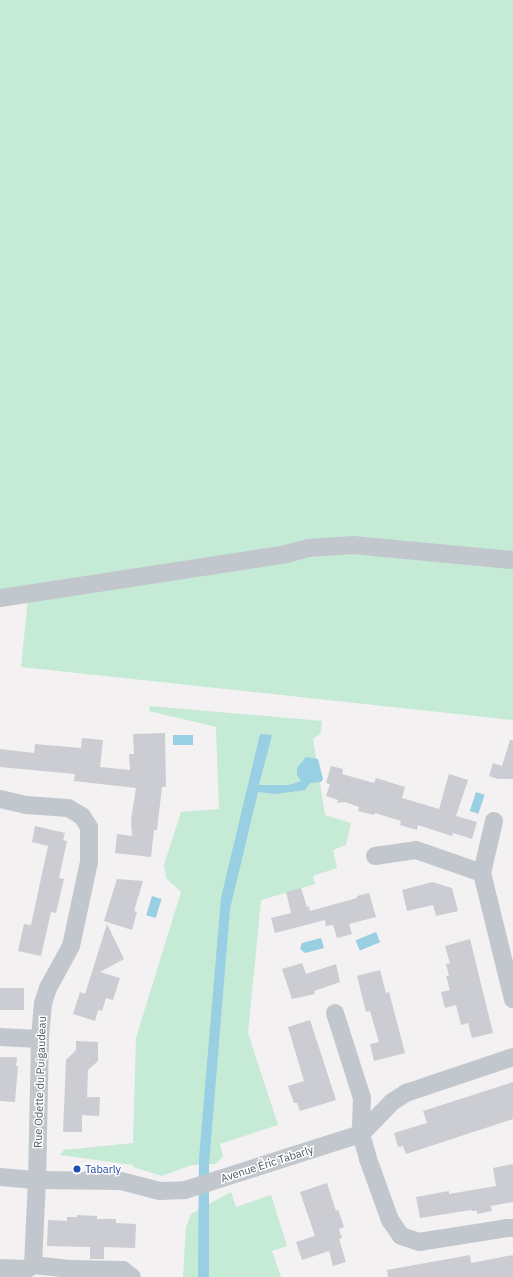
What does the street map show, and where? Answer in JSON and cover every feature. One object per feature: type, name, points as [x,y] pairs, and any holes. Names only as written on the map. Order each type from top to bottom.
[{"type":"street","points":[[0,598],[286,554],[308,548],[353,545],[513,560]]},
{"type":"street","name":"Rue Odette du Puigaudeau","points":[[0,799],[26,805],[68,808],[82,816],[89,827],[89,862],[71,946],[43,1003],[40,1039],[38,1180],[33,1265]]},
{"type":"street","points":[[494,821],[482,873],[513,999]]},
{"type":"street","points":[[375,856],[416,850],[482,873]]},
{"type":"street","points":[[335,1013],[362,1098],[361,1134],[368,1159],[390,1220],[401,1236],[419,1242],[513,1228]]},
{"type":"street","points":[[0,1037],[40,1039]]},
{"type":"street","name":"Avenue Éric Tabarly","points":[[0,1177],[38,1180],[121,1181],[160,1190],[185,1190],[361,1134],[392,1102],[406,1093],[513,1057]]},
{"type":"street","points":[[0,1268],[27,1269],[33,1265],[72,1270],[123,1270],[132,1277]]},
{"type":"green space","points":[[0,0],[513,0],[513,720],[21,667],[29,589],[0,589]]},
{"type":"green space","points":[[150,706],[322,721],[321,733],[313,739],[325,815],[351,823],[346,845],[333,850],[337,868],[313,876],[315,884],[261,900],[248,1033],[278,1125],[220,1144],[223,1157],[215,1164],[192,1165],[162,1176],[133,1167],[133,1165],[60,1155],[64,1150],[133,1143],[136,1038],[181,892],[166,878],[164,865],[181,812],[219,809],[216,727],[149,711]]},
{"type":"green space","points":[[231,1192],[236,1207],[271,1195],[287,1246],[272,1251],[281,1277],[183,1277],[186,1227],[191,1214]]},
{"type":"water","points":[[260,734],[272,735],[259,785],[289,785],[301,781],[297,775],[297,768],[306,757],[318,759],[323,779],[321,782],[310,783],[305,790],[275,794],[258,792],[230,909],[209,1164],[209,1277],[198,1277],[199,1158],[221,898]]},
{"type":"water","points":[[173,735],[193,735],[193,745],[173,745]]},
{"type":"water","points":[[476,792],[485,795],[478,814],[470,811]]},
{"type":"water","points":[[152,896],[162,899],[156,918],[146,915]]},
{"type":"water","points":[[376,932],[380,942],[360,950],[356,940]]},
{"type":"water","points":[[321,938],[324,948],[305,953],[300,949],[302,943]]},
{"type":"building","points":[[165,733],[166,787],[162,787],[157,830],[154,830],[151,857],[115,853],[117,834],[132,836],[131,820],[136,788],[74,781],[75,774],[0,767],[0,749],[34,753],[35,744],[81,748],[82,738],[103,740],[100,767],[130,770],[129,754],[134,754],[133,734]]},
{"type":"building","points":[[510,740],[513,740],[513,779],[498,779],[489,776],[493,763],[502,766]]},
{"type":"building","points":[[331,766],[343,769],[342,774],[374,783],[376,778],[405,787],[402,798],[439,809],[449,774],[468,780],[456,816],[477,822],[472,839],[453,833],[452,836],[418,825],[417,830],[400,825],[401,821],[375,813],[374,815],[358,811],[359,807],[345,802],[337,803],[338,800],[326,796],[330,784],[326,783]]},
{"type":"building","points":[[35,826],[65,833],[63,840],[67,841],[59,878],[64,879],[56,913],[51,912],[41,956],[18,951],[24,924],[31,925],[48,846],[32,842]]},
{"type":"building","points":[[117,879],[143,881],[134,911],[137,912],[132,930],[104,921]]},
{"type":"building","points":[[432,882],[452,888],[458,911],[436,916],[433,905],[407,911],[402,890]]},
{"type":"building","points":[[301,888],[307,907],[309,906],[310,911],[357,898],[357,896],[369,893],[376,917],[349,924],[352,934],[337,938],[333,925],[326,926],[325,920],[275,933],[271,918],[291,913],[286,892]]},
{"type":"building","points":[[107,924],[124,959],[100,972],[120,978],[113,1000],[106,998],[102,1011],[98,1010],[95,1021],[73,1014],[80,992],[85,994]]},
{"type":"building","points":[[470,939],[493,1033],[472,1038],[468,1023],[461,1025],[456,1005],[445,1008],[441,992],[450,990],[446,976],[449,976],[446,964],[450,963],[445,946]]},
{"type":"building","points":[[302,963],[306,974],[336,964],[340,982],[314,991],[315,994],[292,999],[282,969]]},
{"type":"building","points":[[380,970],[386,993],[389,992],[405,1053],[374,1061],[370,1044],[379,1042],[370,1011],[366,1012],[357,976]]},
{"type":"building","points":[[0,988],[24,988],[24,1010],[0,1010]]},
{"type":"building","points":[[310,1020],[336,1100],[300,1111],[297,1103],[294,1103],[288,1086],[304,1081],[288,1027]]},
{"type":"building","points":[[76,1041],[98,1042],[98,1061],[88,1070],[87,1097],[100,1097],[99,1116],[82,1115],[82,1132],[63,1132],[66,1060],[76,1050]]},
{"type":"building","points":[[0,1057],[17,1057],[16,1066],[18,1066],[15,1102],[0,1101]]},
{"type":"building","points":[[513,1082],[513,1119],[406,1154],[403,1146],[398,1147],[394,1133],[427,1123],[423,1111]]},
{"type":"building","points":[[513,1164],[513,1202],[491,1206],[492,1211],[477,1214],[477,1211],[471,1210],[420,1218],[416,1197],[449,1191],[449,1194],[496,1186],[493,1168]]},
{"type":"building","points":[[327,1183],[336,1211],[338,1209],[344,1227],[339,1229],[342,1238],[339,1239],[346,1262],[333,1266],[329,1251],[302,1260],[296,1242],[315,1236],[300,1192]]},
{"type":"building","points":[[77,1215],[97,1216],[97,1219],[116,1219],[116,1223],[136,1224],[135,1248],[104,1247],[104,1259],[90,1259],[90,1247],[47,1246],[48,1220],[67,1221],[67,1217],[77,1217]]},
{"type":"building","points":[[470,1255],[471,1263],[513,1255],[513,1277],[388,1277],[387,1270]]},
{"type":"place","name":"Tabarly","points":[[77,1169]]}]
